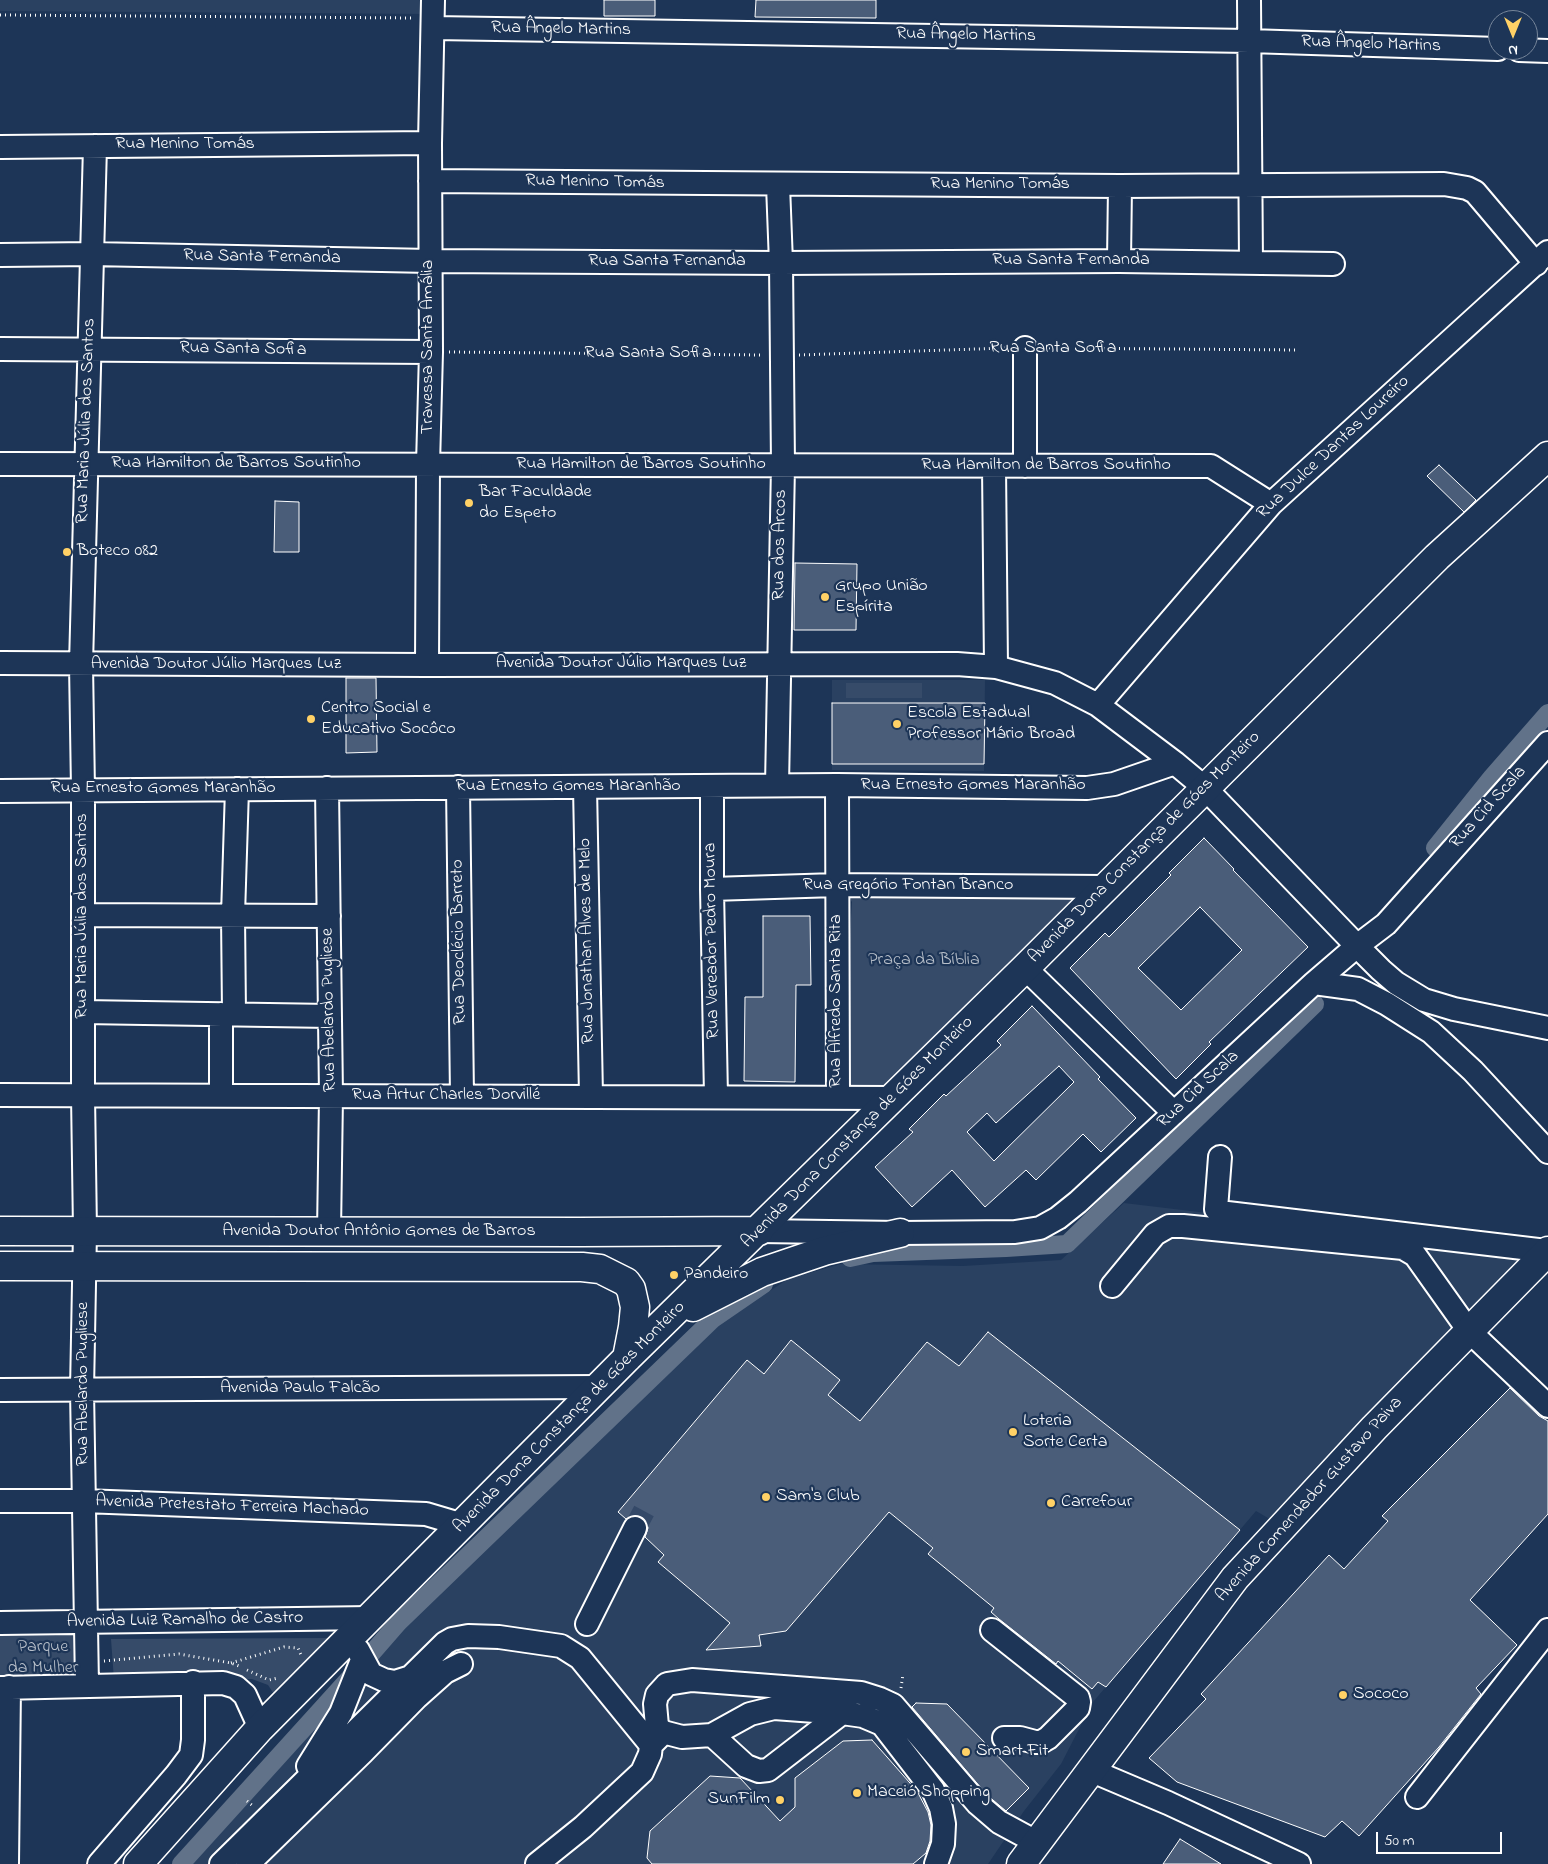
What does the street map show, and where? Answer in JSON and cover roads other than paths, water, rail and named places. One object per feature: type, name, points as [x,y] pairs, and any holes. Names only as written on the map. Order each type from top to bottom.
[{"type":"main road","name":"Avenida Dona Constança de Góes Monteiro","points":[[138,1864],[260,1728],[627,1358],[1025,968],[1438,557],[1548,456]]},
{"type":"main road","name":"Avenida Doutor Antônio Gomes de Barros","points":[[0,1231],[758,1231]]},
{"type":"main road","points":[[580,1232],[582,1267]]},
{"type":"main road","points":[[665,1322],[762,1272],[824,1251],[900,1233]]},
{"type":"main road","name":"Avenida Comendador Gustavo Paiva","points":[[1021,1864],[1235,1578],[1374,1428],[1548,1251]]},
{"type":"main road","name":"Avenida Doutor Antônio Gomes de Barros","points":[[0,1266],[582,1267],[600,1269],[626,1282],[631,1289],[635,1307],[627,1358]]},
{"type":"street","points":[[1249,0],[1251,263]]},
{"type":"street","name":"Rua Ângelo Martins","points":[[434,15],[1488,49]]},
{"type":"street","name":"Travessa Santa Amália","points":[[428,665],[430,143],[434,15]]},
{"type":"street","name":"Rua Menino Tomás","points":[[0,147],[430,143]]},
{"type":"street","name":"Rua Maria Júlia dos Santos","points":[[84,1266],[81,664],[95,146]]},
{"type":"street","name":"Rua Menino Tomás","points":[[430,181],[778,185],[1251,186],[1444,184],[1467,188],[1481,199],[1542,258]]},
{"type":"street","name":"Rua dos Arcos","points":[[776,785],[783,465],[781,263],[778,185]]},
{"type":"street","points":[[1119,261],[1120,186]]},
{"type":"street","name":"Rua Santa Fernanda","points":[[0,255],[92,254],[430,261],[781,263],[1119,261],[1333,264]]},
{"type":"street","name":"Rua Dulce Dantas Loureiro","points":[[1098,705],[1271,504],[1542,258]]},
{"type":"street","points":[[1025,348],[1025,466]]},
{"type":"street","name":"Rua Santa Sofia","points":[[0,349],[430,352]]},
{"type":"street","name":"Rua Hamilton de Barros Soutinho","points":[[0,464],[1211,466],[1271,504]]},
{"type":"street","points":[[994,466],[996,667]]},
{"type":"street","name":"Avenida Doutor Júlio Marques Luz","points":[[0,663],[428,665],[957,664],[996,667],[1054,682],[1098,705],[1175,763],[1205,788],[1357,946],[1396,983],[1424,1000],[1454,1009],[1548,1028]]},
{"type":"street","points":[[1135,777],[1138,760],[1137,734]]},
{"type":"street","name":"Rua Cid Scala","points":[[758,1231],[1015,1232],[1040,1228],[1058,1218],[1078,1202],[1314,983],[1386,924],[1548,743]]},
{"type":"street","name":"Rua Ernesto Gomes Maranhão","points":[[0,790],[776,785],[1087,788],[1114,784],[1175,763]]},
{"type":"street","name":"Rua Alfredo Santa Rita","points":[[837,785],[838,1097]]},
{"type":"street","name":"Rua Vereador Pedro Moura","points":[[712,786],[716,1096]]},
{"type":"street","name":"Rua Jonathan Alves de Melo","points":[[585,787],[591,1096]]},
{"type":"street","name":"Rua Abelardo Pugliese","points":[[327,788],[331,1096],[329,1232]]},
{"type":"street","name":"Rua Deoclécio Barreto","points":[[458,788],[462,1096]]},
{"type":"street","points":[[221,1095],[228,1014],[237,789]]},
{"type":"street","name":"Rua Gregório Fontan Branco","points":[[712,889],[836,885],[1105,887]]},
{"type":"street","points":[[83,915],[329,916]]},
{"type":"street","points":[[1025,968],[1174,1113]]},
{"type":"street","points":[[1314,983],[1358,989],[1388,1004],[1430,1032],[1473,1071],[1548,1152]]},
{"type":"street","points":[[83,1012],[330,1016]]},
{"type":"street","name":"Rua Artur Charles Dorvillé","points":[[0,1095],[892,1098]]},
{"type":"street","points":[[1220,1157],[1216,1209],[1220,1212],[1548,1251]]},
{"type":"street","points":[[1112,1286],[1155,1234],[1169,1226],[1403,1248],[1415,1255],[1469,1331],[1548,1406]]},
{"type":"street","name":"Rua Abelardo Pugliese","points":[[84,1266],[82,1390],[87,1685]]},
{"type":"street","name":"Avenida Paulo Falcão","points":[[0,1390],[600,1387]]},
{"type":"street","name":"Avenida Pretestato Ferreira Machado","points":[[0,1501],[83,1501],[426,1514],[463,1525]]},
{"type":"street","points":[[588,1624],[635,1528]]},
{"type":"street","name":"Avenida Luiz Ramalho de Castro","points":[[0,1623],[363,1626]]},
{"type":"street","points":[[363,1626],[357,1648],[370,1674],[395,1682],[410,1677]]},
{"type":"street","points":[[992,1630],[1078,1698],[1079,1702],[1078,1708],[1048,1738],[1041,1742],[1020,1738],[1004,1738]]},
{"type":"street","points":[[1418,1797],[1548,1630]]},
{"type":"street","points":[[221,1864],[445,1643],[452,1639],[468,1636],[499,1637],[561,1646],[580,1658],[657,1738],[712,1735],[750,1714],[774,1708],[864,1716],[882,1724],[933,1790],[941,1808],[944,1824],[943,1844],[936,1864]]},
{"type":"street","points":[[293,1792],[341,1713],[362,1660]]},
{"type":"street","points":[[248,1864],[417,1697],[445,1672],[460,1664]]},
{"type":"street","points":[[537,1864],[583,1827],[642,1772],[657,1738],[655,1704],[657,1695],[667,1684],[681,1680],[861,1693],[893,1705],[978,1804],[999,1822],[1036,1842]]},
{"type":"street","points":[[99,1864],[191,1755],[193,1740],[193,1682]]},
{"type":"street","points":[[7,1864],[5,1688],[193,1682],[223,1683],[236,1687],[245,1695],[260,1728]]},
{"type":"street","points":[[712,1735],[746,1766],[759,1771],[768,1770],[842,1713]]},
{"type":"street","points":[[1090,1770],[1168,1803],[1298,1864]]},
{"type":"waterway","points":[[1435,848],[1492,777],[1548,713]]},
{"type":"waterway","points":[[850,1258],[873,1253],[1067,1244],[1315,1004]]},
{"type":"waterway","points":[[371,1654],[398,1623],[713,1319],[764,1284]]},
{"type":"waterway","points":[[181,1864],[354,1673]]},
{"type":"tunnel","points":[[635,1528],[644,1511]]},
{"type":"place","name":"Bar Faculdade do Espeto","points":[[469,503]]},
{"type":"place","name":"Boteco 082","points":[[67,552]]},
{"type":"place","name":"Grupo União Espírita","points":[[825,597]]},
{"type":"place","name":"Centro Social e Educativo Socôco","points":[[311,719]]},
{"type":"place","name":"Escola Estadual Professor Mário Broad","points":[[897,724]]},
{"type":"place","name":"Pandeiro","points":[[674,1275]]},
{"type":"place","name":"Loteria Sorte Certa","points":[[1013,1432]]},
{"type":"place","name":"Sam's Club","points":[[766,1497]]},
{"type":"place","name":"Carrefour","points":[[1051,1503]]},
{"type":"place","name":"Sococo","points":[[1343,1695]]},
{"type":"place","name":"Smart Fit","points":[[966,1752]]},
{"type":"place","name":"Maceió Shopping","points":[[857,1793]]},
{"type":"place","name":"SunFilm","points":[[780,1800]]},
{"type":"park label","name":"Praça da Bíblia","points":[[924,961]]},
{"type":"park label","name":"Parque da Mulher","points":[[43,1658]]}]
